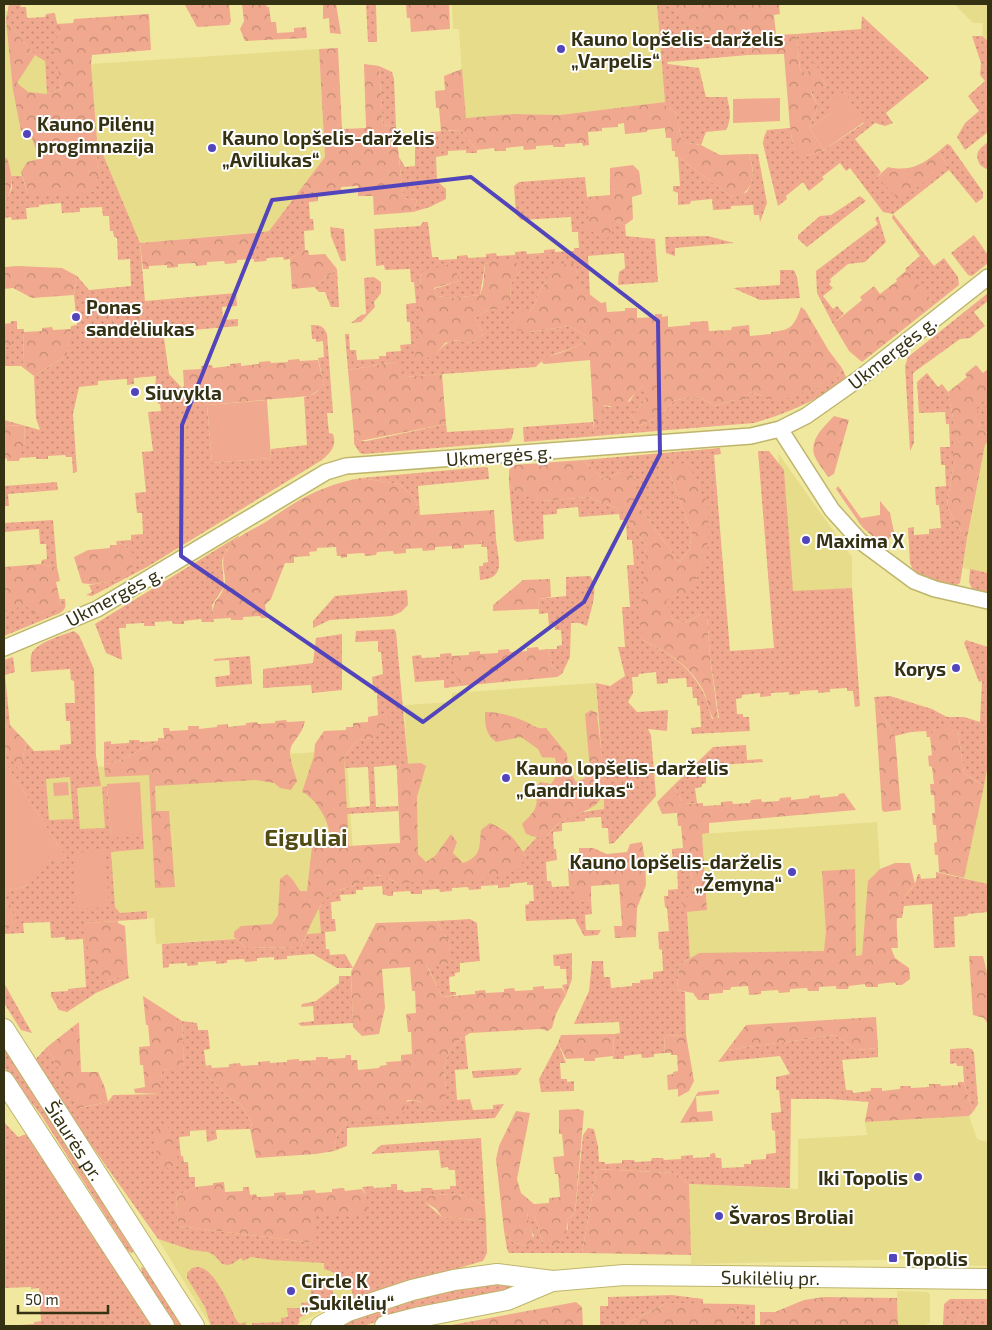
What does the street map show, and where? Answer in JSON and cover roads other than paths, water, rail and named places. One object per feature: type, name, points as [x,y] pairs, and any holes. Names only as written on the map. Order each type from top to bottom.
[{"type":"main road","name":"Šiaurės pr.","points":[[4,1029],[194,1326]]},
{"type":"main road","name":"Šiaurės pr.","points":[[4,1081],[164,1326]]},
{"type":"main road","points":[[126,1266],[147,1252]]},
{"type":"main road","name":"Sukilėlių pr.","points":[[321,1326],[348,1311],[372,1302],[454,1280],[497,1274],[553,1281],[589,1277],[642,1275],[988,1279]]},
{"type":"main road","name":"Sukilėlių pr.","points":[[385,1326],[507,1300],[553,1281]]},
{"type":"street","name":"Ukmergės g.","points":[[4,648],[97,610],[326,472],[346,466],[751,436],[780,429],[806,416],[860,378],[988,277]]},
{"type":"street","points":[[780,429],[832,510],[860,541],[914,581],[935,589],[988,601]]},
{"type":"place","name":"Kauno lopšelis-darželis „Varpelis“","points":[[561,49]]},
{"type":"place","name":"Kauno Pilėnų progimnazija","points":[[27,134]]},
{"type":"place","name":"Kauno lopšelis-darželis „Aviliukas“","points":[[212,148]]},
{"type":"place","name":"Ponas sandėliukas","points":[[76,317]]},
{"type":"place","name":"Siuvykla","points":[[135,392]]},
{"type":"place","name":"Maxima X","points":[[806,540]]},
{"type":"place","name":"Korys","points":[[956,668]]},
{"type":"place","name":"Kauno lopšelis-darželis „Gandriukas“","points":[[506,778]]},
{"type":"place","name":"Kauno lopšelis-darželis „Žemyna“","points":[[792,872]]},
{"type":"place","name":"Iki Topolis","points":[[918,1177]]},
{"type":"place","name":"Švaros Broliai","points":[[719,1216]]},
{"type":"place","name":"Topolis","points":[[893,1258]]},
{"type":"place","name":"Circle K „Sukilėlių“","points":[[291,1291]]},
{"type":"district","name":"Eiguliai","points":[[306,836]]}]
